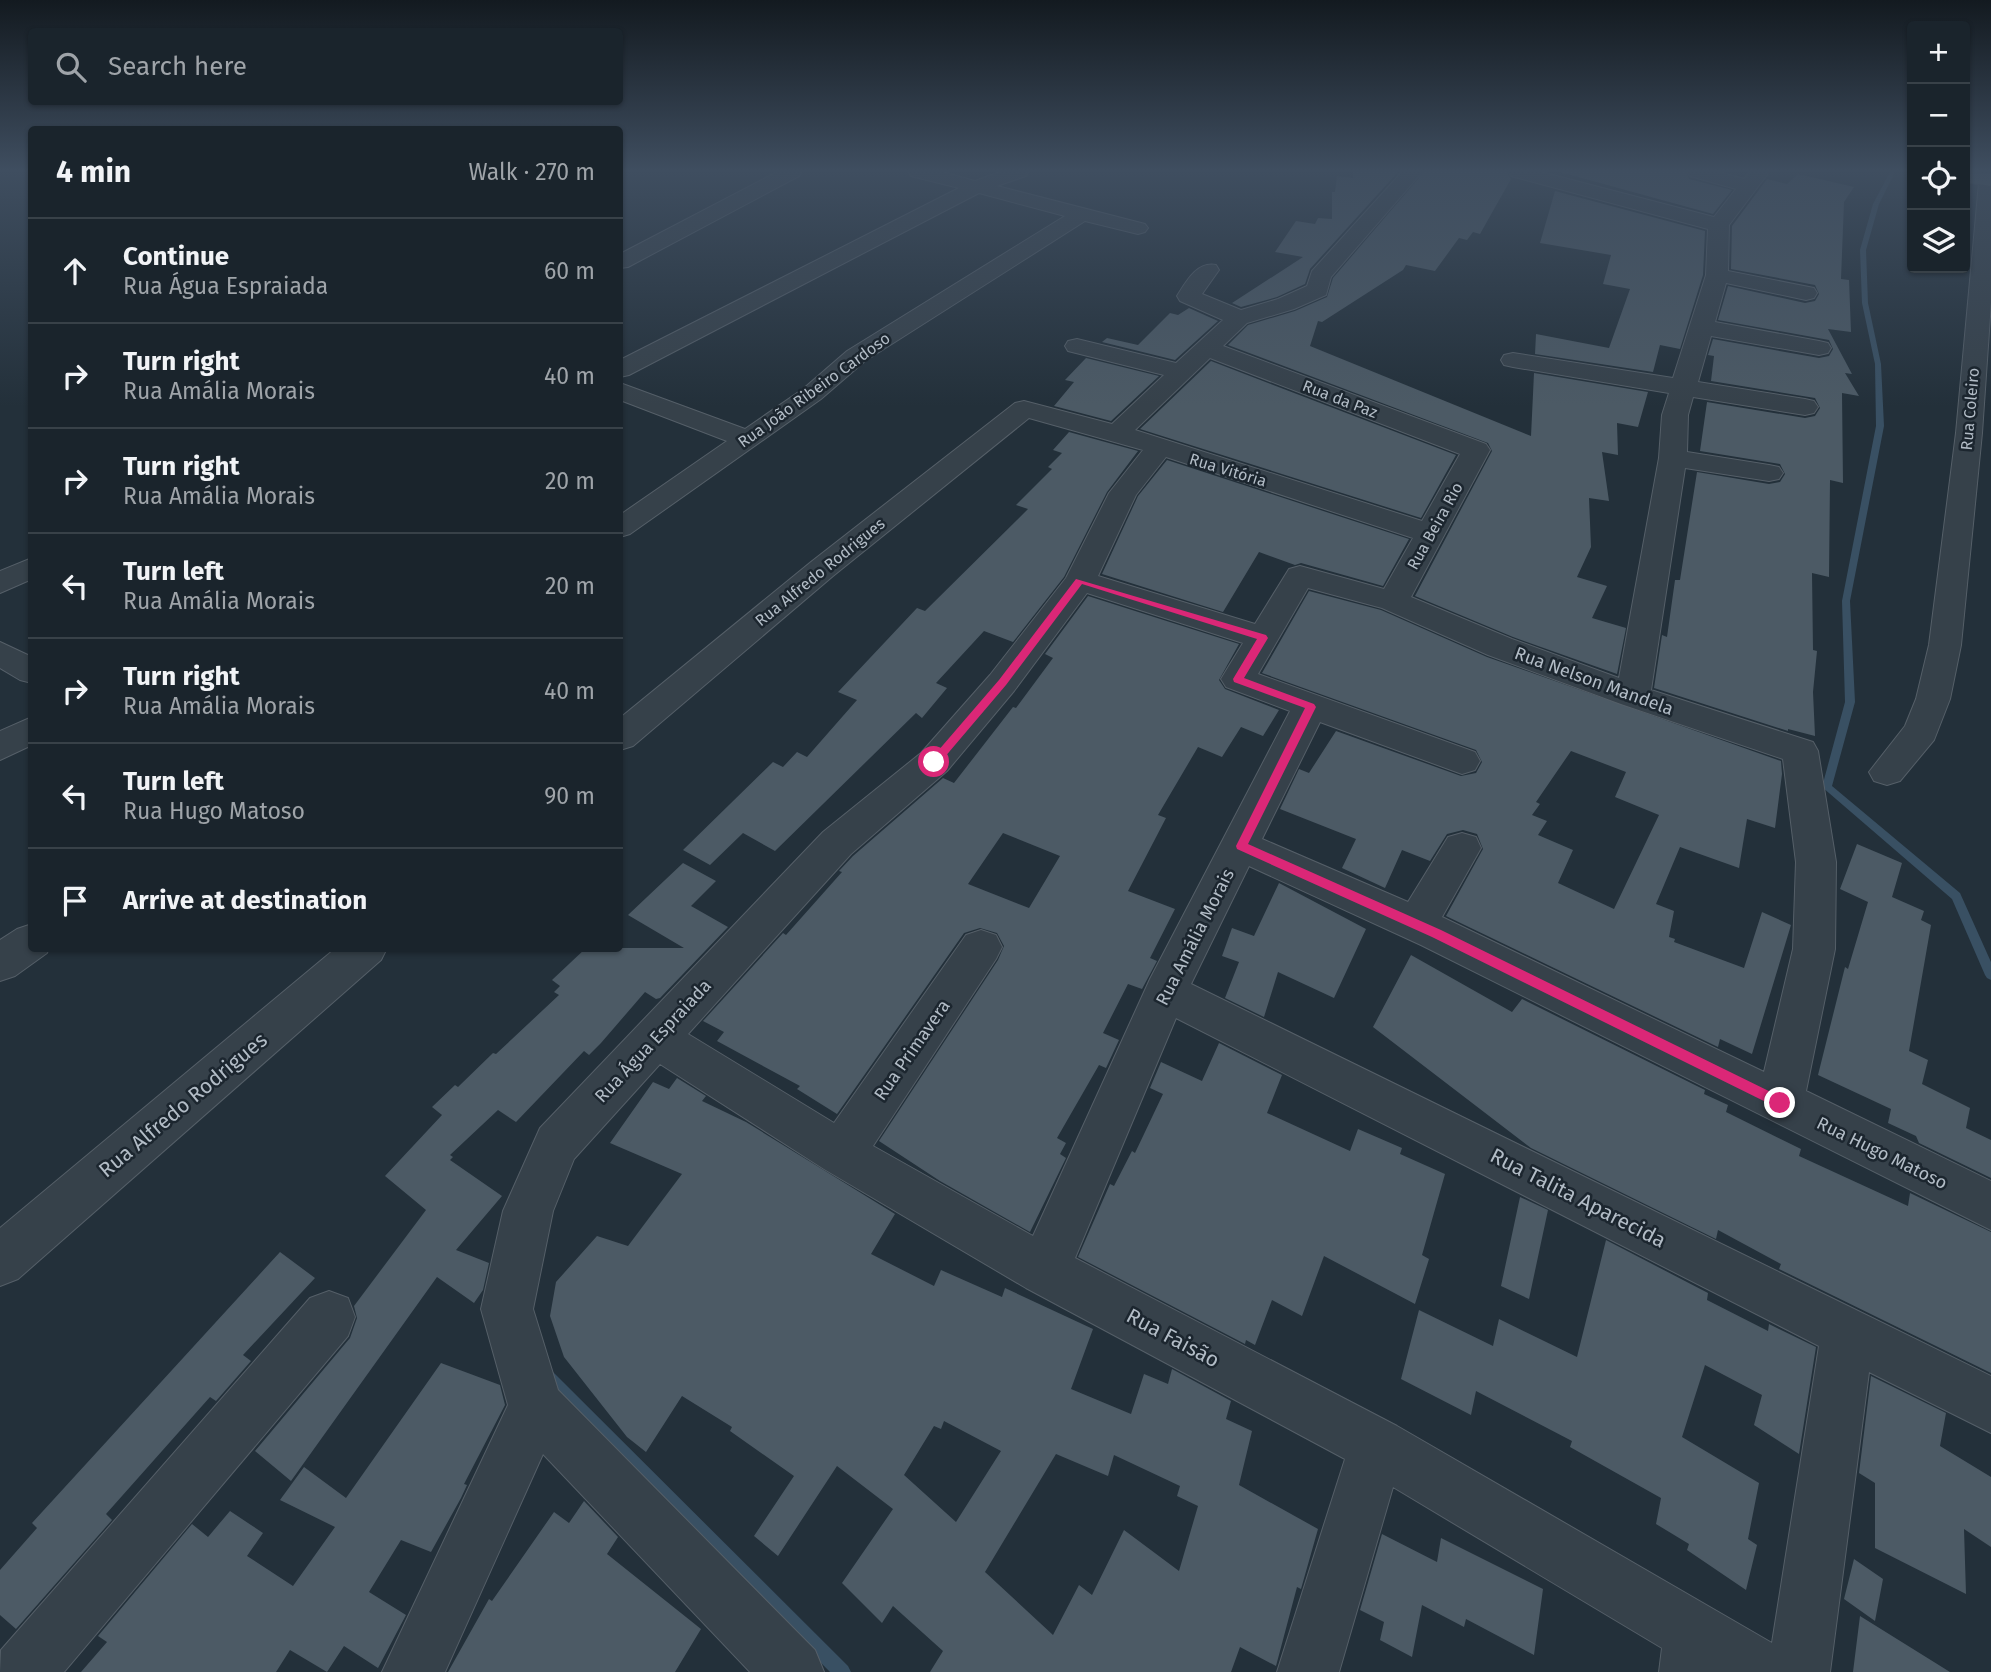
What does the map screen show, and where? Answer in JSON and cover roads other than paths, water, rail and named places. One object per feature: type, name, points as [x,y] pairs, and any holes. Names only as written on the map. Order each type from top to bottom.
[{"type":"street","points":[[623,260],[643,250]]},
{"type":"street","points":[[623,368],[853,250]]},
{"type":"street","name":"Rua João Ribeiro Cardoso","points":[[623,526],[812,394],[856,356],[1024,250]]},
{"type":"street","points":[[1117,433],[1239,318],[1286,304],[1318,290],[1320,276],[1341,250]]},
{"type":"street","points":[[1633,696],[1673,458],[1675,415],[1717,275],[1718,250]]},
{"type":"street","name":"Rua Coleiro","points":[[1887,772],[1921,731],[1934,699],[1945,645],[1980,435],[1982,250]]},
{"type":"street","points":[[1208,270],[1188,296],[1239,318]]},
{"type":"street","points":[[1717,275],[1805,293]]},
{"type":"street","points":[[1701,327],[1819,348]]},
{"type":"street","points":[[1077,346],[1181,372]]},
{"type":"street","name":"Rua da Paz","points":[[1205,348],[1476,450]]},
{"type":"street","points":[[1513,360],[1805,407]]},
{"type":"street","points":[[623,392],[747,439]]},
{"type":"street","name":"Rua Vitória","points":[[1024,409],[1117,433],[1432,534]]},
{"type":"street","name":"Rua Alfredo Rodrigues","points":[[623,735],[822,569],[1024,409]]},
{"type":"street","name":"Rua Água Espraiada","points":[[793,1672],[536,1407],[507,1308],[528,1212],[557,1144],[837,843],[934,762],[1002,683],[1080,581],[1123,493],[1159,448]]},
{"type":"street","name":"Rua Beira Rio","points":[[1392,601],[1432,534],[1476,450]]},
{"type":"street","points":[[1673,458],[1769,473]]},
{"type":"street","points":[[0,583],[28,569]]},
{"type":"street","name":"Rua Nelson Mandela","points":[[1263,638],[1300,576],[1392,601],[1500,647],[1633,696],[1800,751],[1816,862],[1814,949],[1780,1103]]},
{"type":"street","points":[[1080,581],[1263,638],[1238,679],[1462,761]]},
{"type":"street","points":[[0,653],[28,670]]},
{"type":"street","name":"Rua Amália Morais","points":[[1044,1270],[1165,992],[1311,707]]},
{"type":"street","points":[[0,747],[28,731]]},
{"type":"street","name":"Rua Hugo Matoso","points":[[1241,846],[1416,925],[1991,1206]]},
{"type":"street","points":[[1416,925],[1462,848]]},
{"type":"street","points":[[0,963],[28,944]]},
{"type":"street","name":"Rua Primavera","points":[[841,1153],[981,947]]},
{"type":"street","name":"Rua Alfredo Rodrigues","points":[[0,1261],[361,952]]},
{"type":"street","name":"Rua Talita Aparecida","points":[[1165,992],[1410,1112],[1847,1335],[1991,1405]]},
{"type":"street","name":"Rua Faisão","points":[[656,1038],[841,1153],[1044,1270],[1377,1446],[1692,1651],[1762,1672]]},
{"type":"street","points":[[23,1672],[329,1317]]},
{"type":"street","points":[[1799,1672],[1847,1335]]},
{"type":"street","points":[[413,1672],[536,1407]]},
{"type":"street","points":[[1308,1672],[1377,1446]]},
{"type":"waterway","points":[[1863,250],[1865,303],[1878,364],[1880,426],[1846,601],[1850,702],[1827,787],[1956,896],[1991,975]]},
{"type":"waterway","points":[[548,1377],[842,1672]]}]
